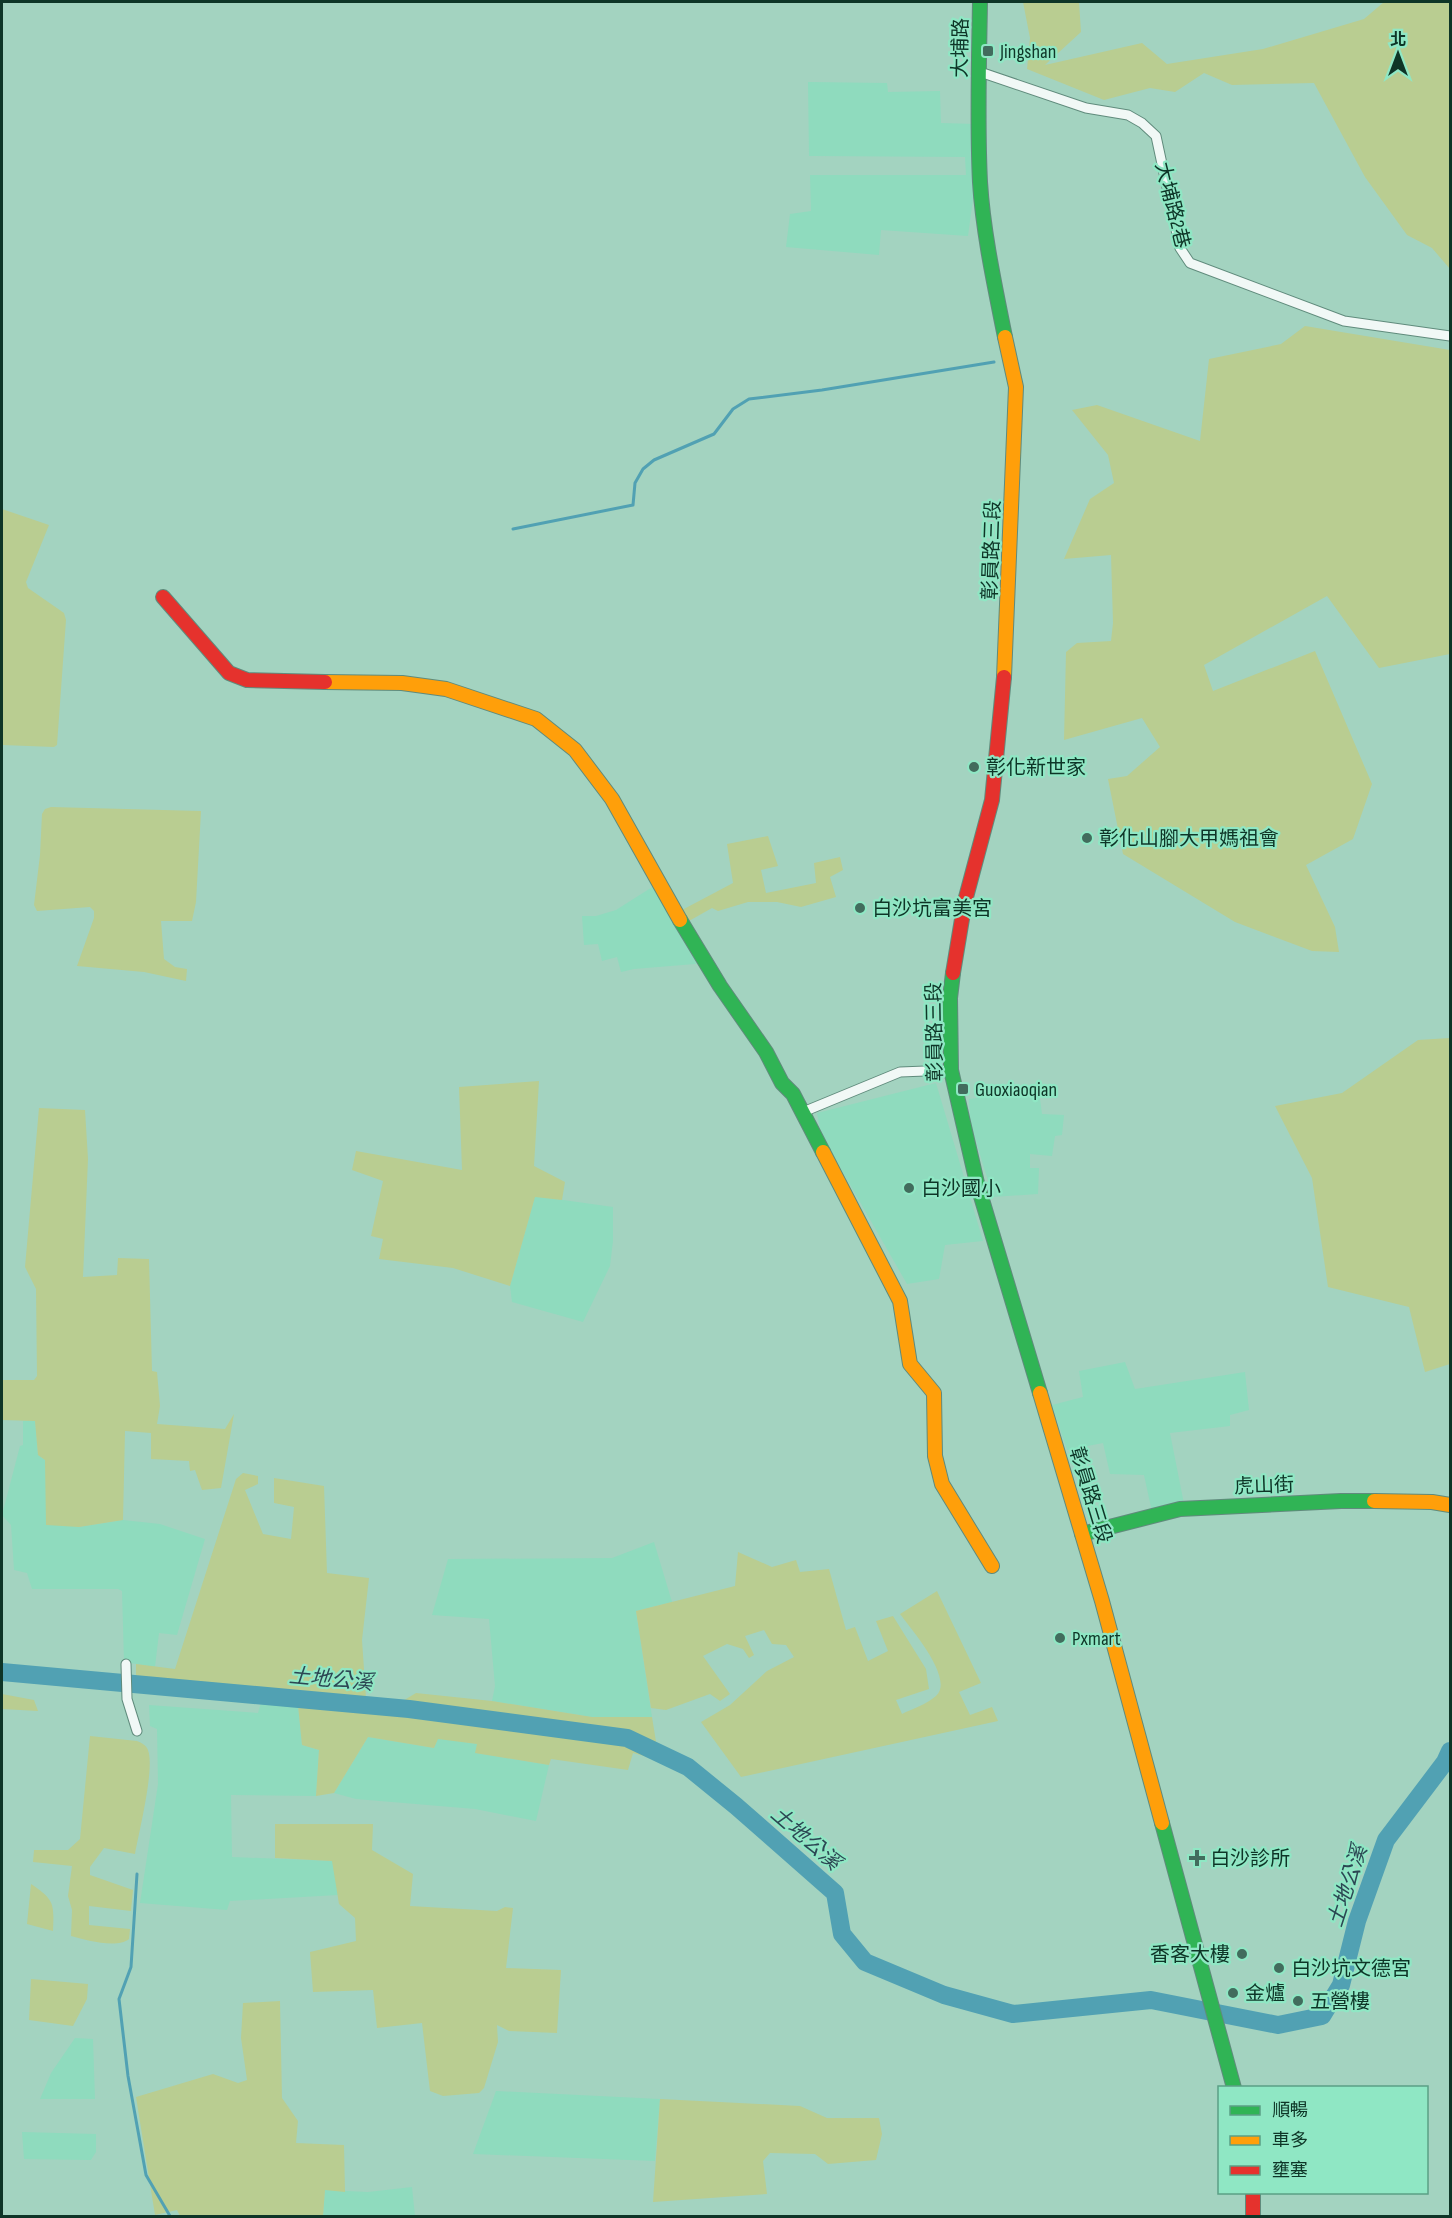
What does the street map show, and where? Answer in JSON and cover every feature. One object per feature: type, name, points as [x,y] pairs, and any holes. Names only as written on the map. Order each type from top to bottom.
[{"type":"main road","name":"大埔路","points":[[978,95],[980,2]]},
{"type":"main road","name":"彰員路三段","points":[[978,95],[980,184],[994,284],[1016,387],[1003,699],[993,800],[965,902],[955,954],[950,998],[951,1070],[977,1183],[1082,1534],[1233,2086]]},
{"type":"main road","points":[[164,597],[229,673],[236,677],[247,680],[402,682],[446,689],[536,719],[575,750],[612,799],[664,895],[720,986],[754,1033],[783,1083],[793,1094],[900,1301],[910,1364],[934,1393],[935,1456],[942,1484],[992,1566]]},
{"type":"main road","name":"虎山街","points":[[1082,1534],[1180,1509],[1341,1501],[1432,1502],[1450,1505]]},
{"type":"main road","points":[[1253,2194],[1253,2217]]},
{"type":"street","name":"大埔路2巷","points":[[980,72],[1086,108],[1128,115],[1142,123],[1156,136],[1180,248],[1190,263],[1344,321],[1450,336]]},
{"type":"street","points":[[803,1112],[900,1072],[951,1070]]},
{"type":"street","points":[[126,1664],[127,1699],[137,1731]]},
{"type":"shaded area","points":[[1023,2],[1079,2],[1081,32],[1045,65],[1142,43],[1167,64],[1263,49],[1364,19],[1384,2],[1450,2],[1450,269],[1432,248],[1407,235],[1365,177],[1314,83],[1232,85],[1204,73],[1175,92],[1150,88],[1104,100],[1027,69],[1030,38]]},
{"type":"shaded area","points":[[808,82],[887,83],[888,92],[940,91],[941,123],[976,124],[976,177],[968,236],[881,230],[879,255],[786,247],[790,214],[811,211],[810,175],[966,175],[965,157],[809,156]]},
{"type":"shaded area","points":[[1305,326],[1450,350],[1450,654],[1379,668],[1327,596],[1204,665],[1213,691],[1315,651],[1372,784],[1353,839],[1306,865],[1335,927],[1339,952],[1312,951],[1235,922],[1123,854],[1108,779],[1127,776],[1160,747],[1142,718],[1064,740],[1066,652],[1077,643],[1111,641],[1113,623],[1111,555],[1064,559],[1090,499],[1114,483],[1108,455],[1072,410],[1097,405],[1200,441],[1209,359],[1281,344]]},
{"type":"shaded area","points":[[2,509],[49,525],[26,582],[28,588],[64,613],[66,620],[57,745],[54,747],[2,745]]},
{"type":"shaded area","points":[[51,807],[201,811],[196,902],[192,921],[161,921],[164,959],[175,967],[187,969],[186,981],[144,972],[77,966],[94,918],[94,911],[90,907],[37,911],[34,905],[42,814],[45,809]]},
{"type":"shaded area","points":[[768,836],[778,866],[761,870],[766,893],[816,883],[814,863],[840,857],[843,870],[830,877],[836,897],[801,907],[777,902],[748,902],[718,911],[712,908],[689,921],[682,910],[733,883],[727,844]]},
{"type":"shaded area","points":[[657,884],[707,963],[621,972],[617,957],[602,961],[598,944],[584,945],[582,916],[596,916],[616,910]]},
{"type":"shaded area","points":[[1450,1038],[1450,1364],[1425,1372],[1409,1307],[1328,1287],[1312,1178],[1275,1106],[1342,1093],[1418,1040]]},
{"type":"shaded area","points":[[539,1081],[534,1166],[565,1182],[562,1200],[535,1197],[510,1286],[453,1268],[379,1259],[383,1239],[371,1236],[383,1181],[352,1170],[356,1151],[462,1170],[459,1087]]},
{"type":"shaded area","name":"白沙國小","points":[[936,1083],[983,1241],[945,1245],[939,1279],[907,1284],[821,1134],[817,1113]]},
{"type":"shaded area","points":[[1039,1091],[1042,1114],[1064,1115],[1062,1135],[1055,1136],[1052,1156],[1030,1154],[1030,1168],[1039,1168],[1038,1194],[993,1197],[970,1122],[969,1099]]},
{"type":"shaded area","points":[[39,1108],[85,1110],[88,1159],[83,1277],[117,1275],[118,1258],[149,1259],[152,1371],[157,1372],[160,1406],[157,1424],[225,1429],[234,1414],[221,1488],[202,1490],[195,1470],[190,1471],[189,1461],[151,1459],[151,1433],[125,1431],[123,1520],[79,1527],[46,1525],[45,1460],[38,1455],[35,1421],[2,1420],[2,1380],[34,1380],[37,1376],[36,1289],[25,1267]]},
{"type":"shaded area","points":[[535,1196],[613,1207],[610,1266],[583,1322],[512,1302],[510,1286]]},
{"type":"shaded area","points":[[1125,1362],[1135,1389],[1245,1372],[1249,1410],[1230,1415],[1230,1426],[1170,1433],[1184,1504],[1152,1512],[1144,1475],[1110,1474],[1103,1443],[1067,1450],[1052,1405],[1083,1397],[1079,1371]]},
{"type":"shaded area","points":[[35,1420],[38,1455],[45,1460],[79,1527],[123,1520],[160,1524],[205,1539],[177,1635],[159,1633],[155,1667],[124,1662],[122,1591],[118,1589],[32,1589],[27,1573],[14,1570],[11,1525],[2,1515],[20,1446],[23,1445],[23,1421]]},
{"type":"shaded area","points":[[243,1473],[258,1476],[258,1484],[245,1490],[263,1534],[291,1539],[294,1507],[274,1503],[274,1478],[324,1486],[327,1573],[369,1578],[362,1640],[366,1698],[401,1702],[416,1693],[492,1701],[592,1717],[652,1717],[659,1760],[633,1753],[628,1770],[551,1759],[549,1765],[475,1753],[477,1744],[438,1739],[434,1748],[368,1737],[334,1793],[316,1796],[319,1750],[302,1745],[298,1705],[136,1680],[136,1664],[175,1669],[236,1479]]},
{"type":"shaded area","points":[[654,1542],[672,1602],[636,1611],[652,1717],[592,1717],[492,1701],[495,1686],[489,1619],[432,1615],[448,1559],[612,1558]]},
{"type":"shaded area","points":[[738,1552],[772,1567],[796,1560],[800,1572],[829,1569],[846,1630],[855,1627],[868,1661],[888,1651],[876,1621],[893,1616],[926,1669],[929,1689],[896,1700],[902,1714],[932,1699],[940,1688],[940,1678],[929,1654],[900,1614],[937,1591],[981,1683],[959,1692],[970,1715],[992,1707],[998,1721],[741,1777],[701,1722],[730,1705],[767,1671],[794,1657],[786,1645],[772,1644],[764,1630],[745,1636],[754,1655],[749,1658],[743,1649],[727,1644],[703,1656],[730,1694],[720,1701],[710,1694],[666,1710],[651,1708],[636,1611],[735,1586]]},
{"type":"shaded area","points":[[2,1694],[34,1700],[38,1711],[2,1709]]},
{"type":"shaded area","points":[[262,1699],[298,1705],[302,1745],[319,1750],[316,1796],[231,1795],[232,1857],[333,1861],[338,1895],[230,1901],[227,1910],[140,1903],[158,1784],[157,1729],[150,1726],[149,1705],[258,1713]]},
{"type":"shaded area","points":[[90,1736],[137,1741],[146,1747],[150,1759],[148,1785],[135,1854],[104,1848],[90,1867],[90,1875],[133,1890],[131,1911],[89,1906],[89,1925],[130,1929],[129,1939],[109,1944],[71,1936],[72,1910],[68,1896],[72,1866],[33,1862],[34,1850],[68,1850],[80,1839]]},
{"type":"shaded area","points":[[368,1737],[434,1748],[438,1738],[477,1744],[476,1753],[549,1765],[536,1821],[475,1809],[356,1799],[334,1793]]},
{"type":"shaded area","points":[[275,1824],[373,1824],[372,1850],[413,1874],[410,1906],[497,1911],[505,1907],[513,1908],[506,1968],[561,1970],[557,2033],[509,2031],[497,2025],[498,2042],[484,2088],[479,2093],[443,2096],[430,2091],[422,2023],[377,2028],[373,1990],[313,1992],[310,1952],[356,1941],[355,1918],[339,1904],[332,1861],[275,1858]]},
{"type":"shaded area","points":[[31,1884],[45,1894],[51,1903],[53,1931],[27,1924]]},
{"type":"shaded area","points":[[31,1979],[88,1984],[87,1999],[73,2026],[29,2020]]},
{"type":"shaded area","points":[[280,2001],[282,2098],[298,2121],[296,2143],[344,2145],[345,2192],[325,2190],[323,2216],[180,2216],[177,2210],[155,2215],[136,2097],[213,2074],[238,2083],[247,2080],[241,2038],[243,2003]]},
{"type":"shaded area","points":[[75,2038],[93,2039],[95,2099],[40,2099],[51,2073]]},
{"type":"shaded area","points":[[496,2091],[660,2099],[655,2161],[473,2154]]},
{"type":"shaded area","points":[[660,2099],[800,2106],[827,2118],[879,2118],[882,2134],[876,2160],[828,2164],[815,2154],[770,2153],[763,2161],[767,2194],[653,2202]]},
{"type":"shaded area","points":[[22,2132],[96,2134],[96,2152],[91,2160],[24,2159]]},
{"type":"shaded area","points":[[412,2187],[415,2216],[323,2216],[325,2190],[368,2192]]},
{"type":"waterway","points":[[513,529],[633,505],[635,483],[643,469],[654,460],[714,434],[733,409],[749,399],[822,390],[994,362]]},
{"type":"waterway","name":"土地公溪","points":[[2,1672],[409,1709],[627,1738],[688,1767],[835,1893],[842,1934],[865,1962],[944,1995],[1013,2014],[1151,2000],[1278,2025],[1322,2016],[1341,1985],[1357,1921],[1386,1840],[1445,1762],[1450,1751]]},
{"type":"waterway","points":[[137,1874],[131,1967],[119,1999],[128,2076],[146,2175],[170,2216]]},
{"type":"traffic: fast","points":[[980,2],[978,114],[980,182],[993,279],[1005,337]]},
{"type":"traffic: fast","points":[[680,920],[720,986],[766,1052],[782,1083],[793,1094],[823,1152]]},
{"type":"traffic: fast","points":[[953,973],[950,998],[951,1070],[977,1183],[1040,1393]]},
{"type":"traffic: fast","points":[[1082,1534],[1180,1509],[1374,1501]]},
{"type":"traffic: fast","points":[[1162,1823],[1233,2086]]},
{"type":"traffic: slow","points":[[1004,677],[1016,387],[1005,337]]},
{"type":"traffic: slow","points":[[325,682],[402,683],[446,689],[536,719],[575,750],[612,799],[680,920]]},
{"type":"traffic: slow","points":[[823,1152],[900,1301],[910,1364],[934,1393],[935,1456],[942,1484],[992,1566]]},
{"type":"traffic: slow","points":[[1040,1393],[1102,1601],[1162,1823]]},
{"type":"traffic: slow","points":[[1374,1501],[1432,1502],[1450,1505]]},
{"type":"traffic: jam","points":[[163,597],[229,673],[247,680],[325,682]]},
{"type":"traffic: jam","points":[[953,973],[965,901],[992,800],[1004,677]]},
{"type":"traffic: jam","points":[[1253,2194],[1253,2216]]},
{"type":"place","name":"Jingshan","points":[[988,51]]},
{"type":"place","name":"彰化新世家","points":[[974,767]]},
{"type":"place","name":"彰化山腳大甲媽祖會","points":[[1087,838]]},
{"type":"place","name":"白沙坑富美宮","points":[[860,908]]},
{"type":"place","name":"Guoxiaoqian","points":[[963,1089]]},
{"type":"place","name":"白沙國小","points":[[909,1188]]},
{"type":"place","name":"Pxmart","points":[[1060,1638]]},
{"type":"place","name":"白沙診所","points":[[1197,1858]]},
{"type":"place","name":"香客大樓","points":[[1242,1954]]},
{"type":"place","name":"白沙坑文德宮","points":[[1279,1968]]},
{"type":"place","name":"金爐","points":[[1233,1993]]},
{"type":"place","name":"五營樓","points":[[1298,2001]]}]
